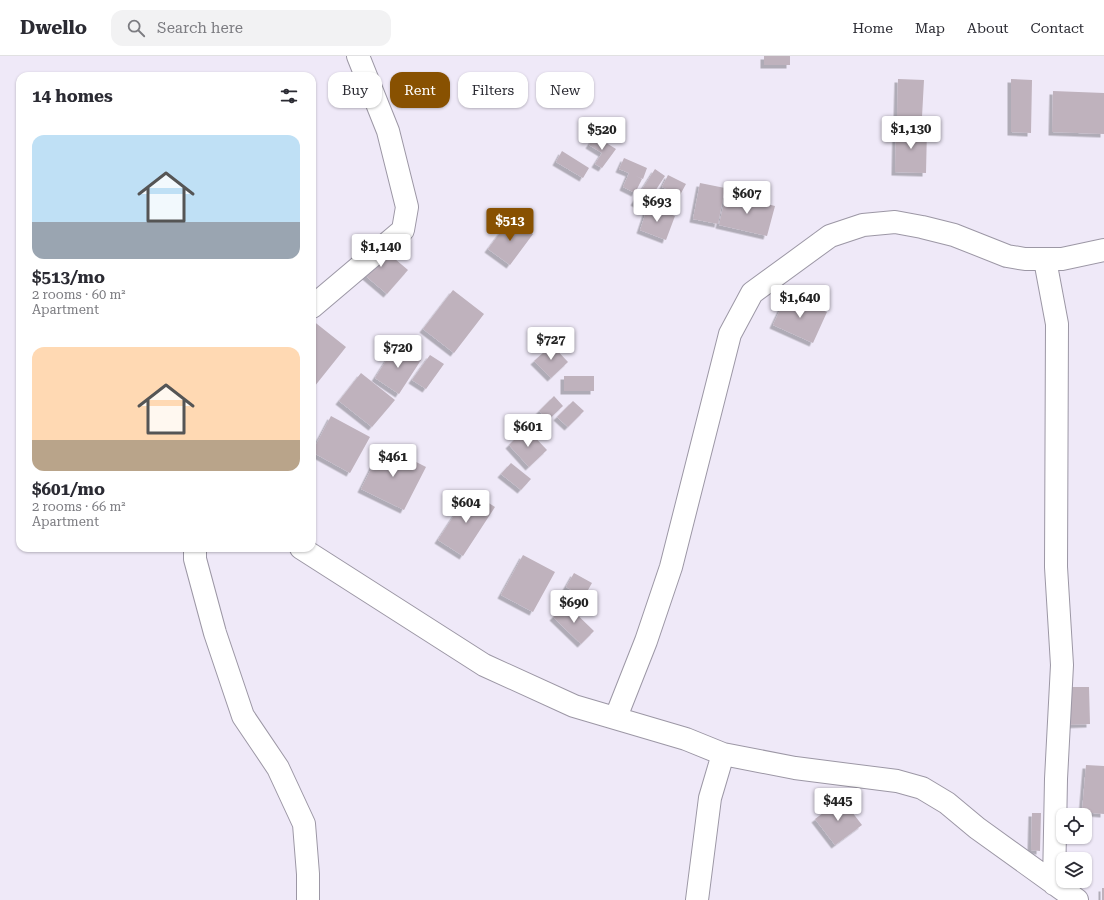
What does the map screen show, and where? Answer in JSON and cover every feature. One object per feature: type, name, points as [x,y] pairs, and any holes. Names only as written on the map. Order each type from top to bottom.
[{"type":"street","points":[[316,304],[403,230],[407,207],[388,131],[358,56]]},
{"type":"street","points":[[616,718],[646,641],[671,567],[730,334],[752,293],[830,236],[863,225],[895,222],[922,227],[954,235],[1007,256],[1045,260],[1062,259],[1104,250]]},
{"type":"street","points":[[1045,260],[1057,324],[1056,567],[1062,665],[1056,779],[1054,884]]},
{"type":"street","points":[[195,552],[195,559],[216,634],[243,716],[278,768],[304,824],[308,874],[308,900]]},
{"type":"street","points":[[307,552],[484,665],[574,706],[686,739],[723,754],[795,768],[897,781],[922,788],[947,803],[977,828],[1077,900]]},
{"type":"street","points":[[697,900],[710,798],[723,754]]},
{"type":"building","points":[[764,56],[790,56],[790,65],[764,65]]},
{"type":"building","points":[[898,79],[924,80],[922,117],[897,116]]},
{"type":"building","points":[[1011,79],[1032,80],[1031,133],[1011,132]]},
{"type":"building","points":[[1053,91],[1104,93],[1104,134],[1052,132]]},
{"type":"building","points":[[896,127],[927,128],[926,173],[895,172]]},
{"type":"building","points":[[595,136],[616,149],[602,168],[595,164],[602,153],[589,145]]},
{"type":"building","points":[[562,151],[589,168],[583,178],[556,162]]},
{"type":"building","points":[[624,158],[647,168],[643,179],[636,176],[642,179],[635,193],[623,187],[629,173],[619,169]]},
{"type":"building","points":[[655,169],[665,176],[644,208],[634,202]]},
{"type":"building","points":[[668,175],[686,184],[680,195],[662,187]]},
{"type":"building","points":[[700,183],[725,188],[718,224],[693,219]]},
{"type":"building","points":[[726,194],[775,206],[767,236],[719,225]]},
{"type":"building","points":[[648,206],[675,216],[666,240],[640,230]]},
{"type":"building","points":[[511,218],[533,234],[510,265],[488,249]]},
{"type":"building","points":[[375,242],[408,270],[387,294],[354,266]]},
{"type":"building","points":[[453,290],[484,314],[454,353],[423,329]]},
{"type":"building","points":[[787,295],[827,312],[813,343],[773,325]]},
{"type":"building","points":[[316,323],[346,347],[316,384]]},
{"type":"building","points":[[396,345],[421,360],[399,394],[375,378]]},
{"type":"building","points":[[552,345],[568,362],[551,378],[534,361]]},
{"type":"building","points":[[430,355],[444,364],[426,389],[412,380]]},
{"type":"building","points":[[361,373],[395,400],[372,427],[339,401]]},
{"type":"building","points":[[564,376],[594,376],[594,391],[564,391]]},
{"type":"building","points":[[554,396],[563,406],[548,420],[539,411]]},
{"type":"building","points":[[573,401],[584,411],[568,427],[557,417]]},
{"type":"building","points":[[331,416],[370,437],[350,473],[316,454],[316,444]]},
{"type":"building","points":[[526,428],[547,450],[529,467],[509,445]]},
{"type":"building","points":[[383,445],[426,467],[404,510],[361,489]]},
{"type":"building","points":[[511,463],[531,479],[521,490],[501,474]]},
{"type":"building","points":[[470,491],[495,507],[463,556],[438,540]]},
{"type":"building","points":[[523,555],[555,572],[533,612],[501,595]]},
{"type":"building","points":[[574,573],[592,583],[584,597],[566,587]]},
{"type":"building","points":[[566,604],[594,631],[581,644],[553,617]]},
{"type":"building","points":[[1063,687],[1089,687],[1090,724],[1064,725]]},
{"type":"building","points":[[1086,765],[1104,766],[1104,814],[1092,813],[1092,808],[1082,808]]},
{"type":"building","points":[[842,799],[862,825],[835,845],[815,819]]},
{"type":"building","points":[[1032,813],[1041,813],[1040,851],[1031,850]]},
{"type":"building","points":[[1102,888],[1104,888],[1104,900],[1102,900]]}]
